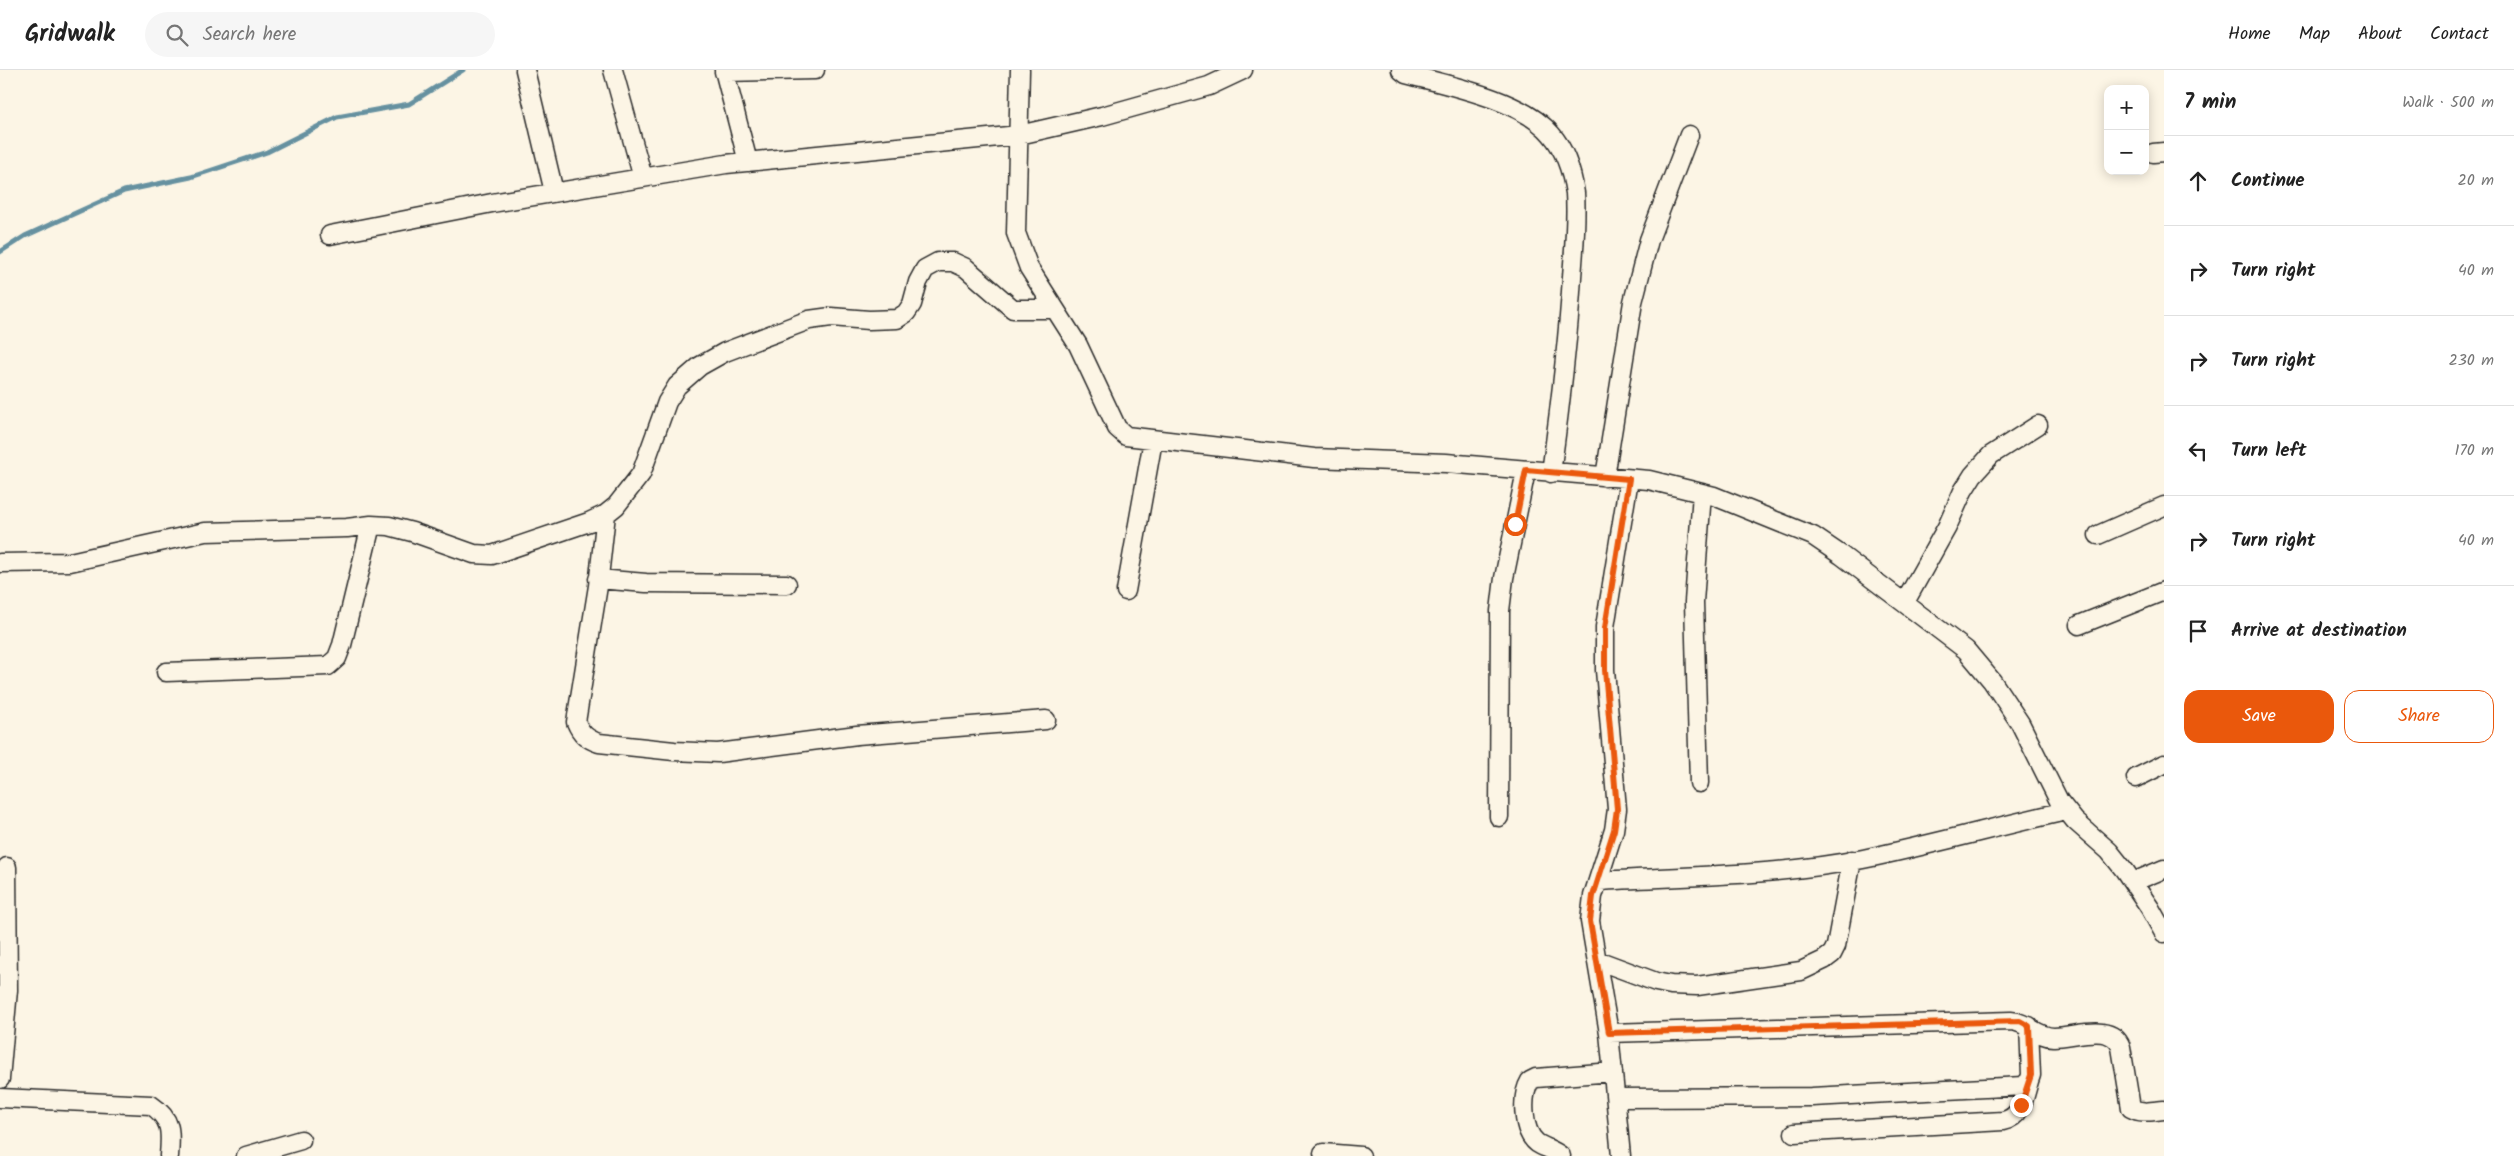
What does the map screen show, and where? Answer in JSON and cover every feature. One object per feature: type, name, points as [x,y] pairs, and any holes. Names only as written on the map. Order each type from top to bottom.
[{"type":"street","points":[[525,70],[554,192]]},
{"type":"street","points":[[613,70],[643,178]]},
{"type":"street","points":[[748,162],[724,71],[815,70]]},
{"type":"street","points":[[1020,70],[1016,233],[1029,268],[1078,345],[1117,428],[1126,436],[1314,458],[1446,464],[1648,480],[1702,493],[1737,504],[1812,536],[1905,602],[1966,650],[1992,681],[2020,724],[2059,801],[2074,821],[2109,852],[2133,882],[2164,934]]},
{"type":"street","points":[[330,235],[554,192],[748,162],[1019,135],[1102,116],[1209,86],[1242,70]]},
{"type":"street","points":[[1401,70],[1406,74],[1497,100],[1531,118],[1550,133],[1562,149],[1574,192],[1575,232],[1569,333],[1551,473]]},
{"type":"street","points":[[1605,477],[1634,302],[1649,240],[1689,135]]},
{"type":"street","points":[[0,563],[70,562],[205,532],[347,528],[371,525],[388,526],[412,532],[474,554],[492,555],[606,514],[616,506],[641,474],[667,402],[677,386],[700,366],[726,352],[809,320],[831,317],[870,320],[897,319],[906,313],[912,304],[918,282],[925,269],[938,262],[953,262],[966,268],[1013,309],[1054,309]]},
{"type":"street","points":[[1905,602],[1973,475],[1990,455],[2038,425]]},
{"type":"street","points":[[1126,591],[1153,440]]},
{"type":"street","points":[[1499,817],[1500,611],[1504,578],[1526,470]]},
{"type":"street","points":[[1621,1156],[1609,1033],[1590,921],[1593,896],[1614,830],[1617,809],[1605,670],[1605,628],[1629,479]]},
{"type":"street","points":[[1699,783],[1694,602],[1702,493]]},
{"type":"street","points":[[2098,536],[2164,506]]},
{"type":"street","points":[[606,514],[576,722],[580,731],[588,739],[599,743],[674,751],[718,753],[857,735],[1046,720]]},
{"type":"street","points":[[166,672],[328,666],[337,658],[342,645],[371,525]]},
{"type":"street","points":[[598,579],[646,583],[787,584]]},
{"type":"street","points":[[2079,625],[2164,591]]},
{"type":"street","points":[[2136,778],[2164,764]]},
{"type":"street","points":[[1599,880],[1728,874],[1852,860],[2066,810]]},
{"type":"street","points":[[1597,960],[1656,982],[1684,986],[1724,983],[1812,967],[1832,954],[1836,946],[1852,860]]},
{"type":"street","points":[[0,1080],[8,990],[7,867]]},
{"type":"street","points":[[2133,882],[2164,869]]},
{"type":"street","points":[[1609,1033],[2010,1021],[2020,1021],[2045,1037],[2108,1032],[2118,1038],[2121,1047],[2131,1108],[2138,1112],[2164,1110]]},
{"type":"street","points":[[1794,1133],[2010,1119],[2018,1112],[2029,1081],[2029,1026]]},
{"type":"street","points":[[1561,1156],[1537,1143],[1528,1132],[1526,1092],[1530,1081],[1536,1078],[1613,1072]]},
{"type":"street","points":[[1616,1098],[1812,1097],[2014,1087],[2023,1086],[2029,1081]]},
{"type":"street","points":[[0,1098],[151,1105],[162,1113],[169,1127],[169,1156]]},
{"type":"street","points":[[246,1156],[301,1140]]},
{"type":"street","points":[[1323,1152],[1361,1156]]},
{"type":"waterway","points":[[0,252],[25,236],[124,191],[191,177],[267,152],[337,117],[409,104],[463,70]]},
{"type":"route","points":[[1515,524],[1526,470],[1629,479],[1605,628],[1605,670],[1617,809],[1614,830],[1593,896],[1590,921],[1603,987],[1609,1033],[2020,1021],[2029,1026],[2031,1075],[2021,1105]]}]
